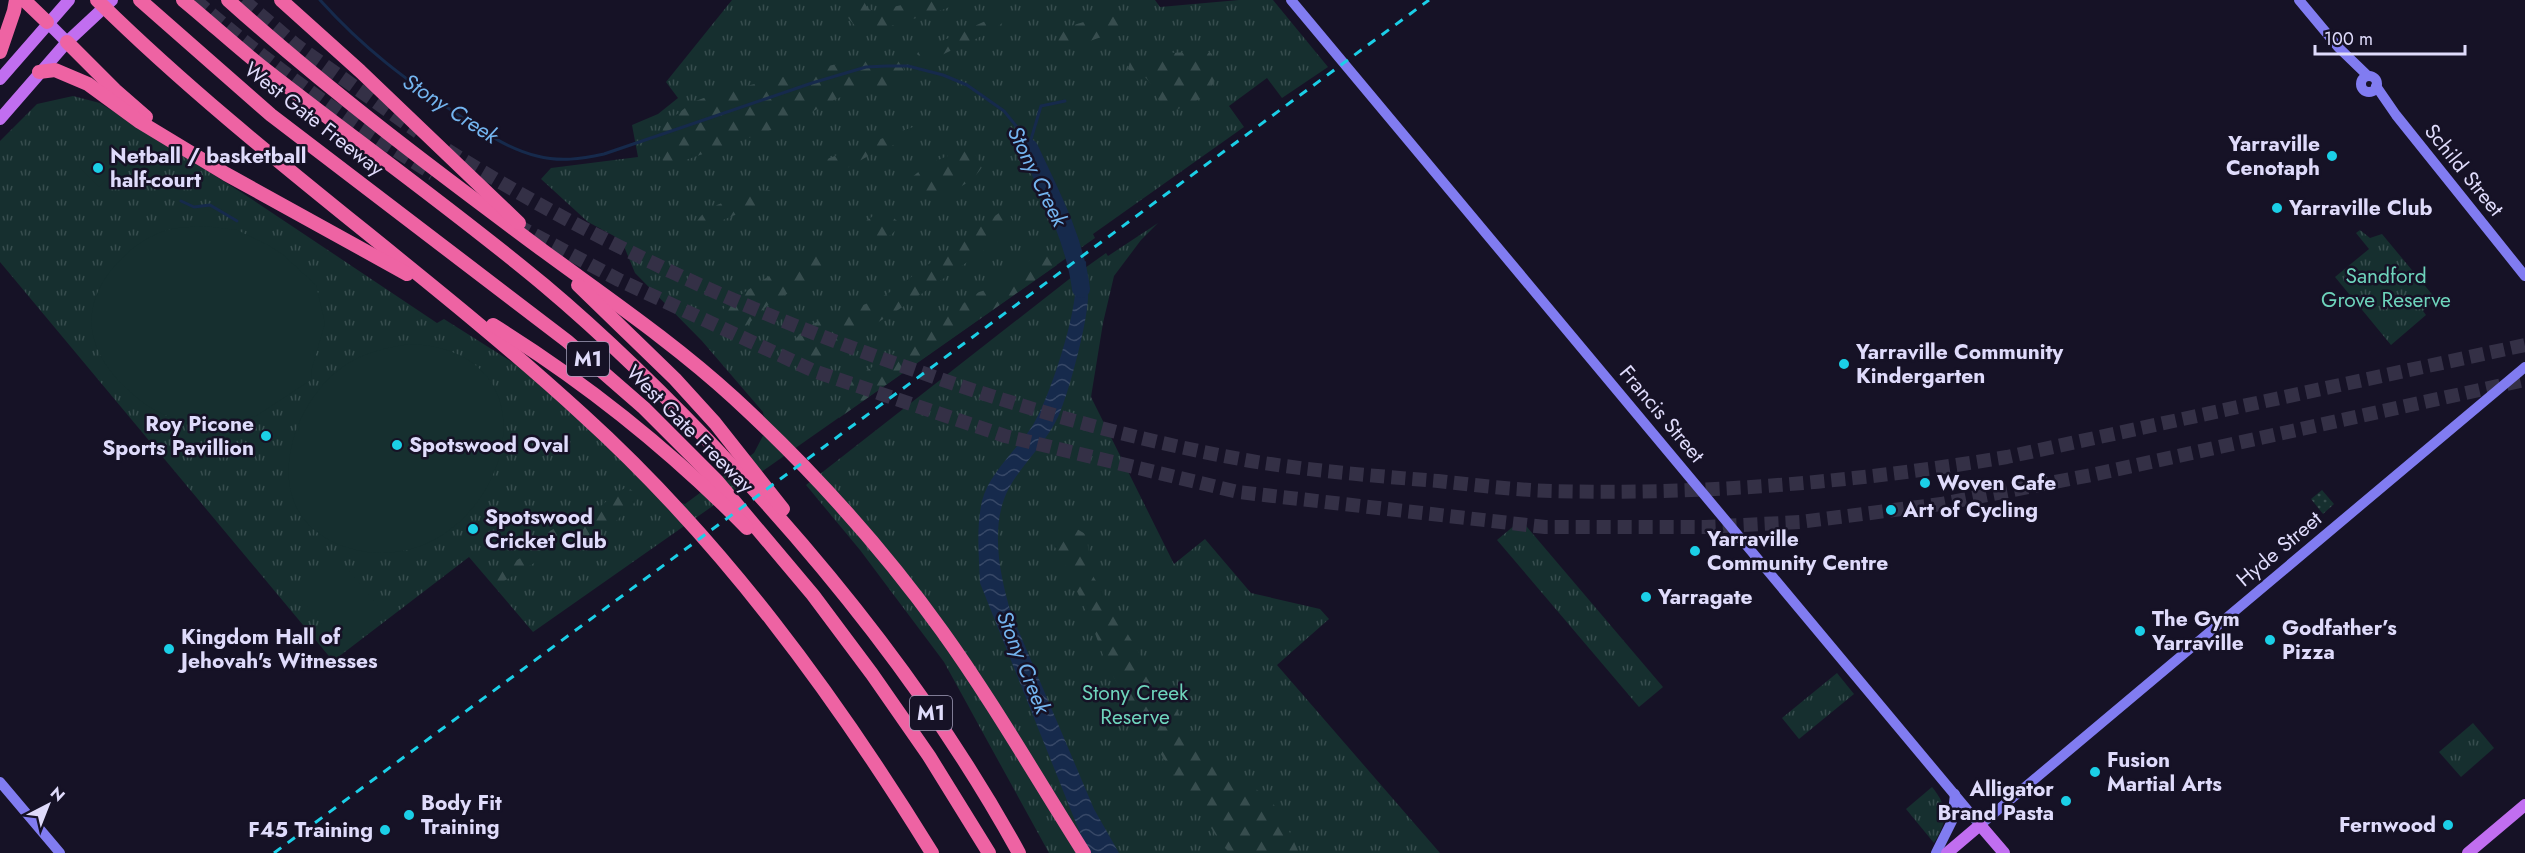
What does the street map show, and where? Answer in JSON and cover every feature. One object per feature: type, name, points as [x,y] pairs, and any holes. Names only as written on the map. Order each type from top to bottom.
[{"type":"highway","points":[[0,52],[16,0]]},
{"type":"highway","points":[[24,0],[48,22]]},
{"type":"highway","points":[[97,0],[191,87],[270,155],[501,342],[585,417],[679,512],[758,603],[832,700],[893,790],[932,853]]},
{"type":"highway","name":"West Gate Freeway","points":[[183,0],[265,69],[544,285],[739,464],[834,579],[935,718],[1019,853]]},
{"type":"highway","points":[[228,0],[392,138],[664,340],[723,389],[792,454],[854,521],[943,633],[1084,853]]},
{"type":"highway","points":[[281,0],[360,71],[519,223],[675,379],[739,464]]},
{"type":"highway","name":"West Gate Freeway","points":[[144,4],[271,115],[567,341],[644,408],[711,485],[813,595],[914,733],[989,853]]},
{"type":"highway","points":[[67,42],[115,90],[183,146]]},
{"type":"highway","points":[[39,72],[55,70],[88,84],[140,122],[270,200],[445,295],[529,348],[711,485]]},
{"type":"main road","points":[[0,79],[69,0]]},
{"type":"main road","points":[[0,119],[67,42],[112,0]]},
{"type":"main road","points":[[48,22],[67,42]]},
{"type":"main road","points":[[2468,853],[2525,805]]},
{"type":"main road","name":"Hyde Street","points":[[1947,853],[1980,825]]},
{"type":"main road","name":"Francis Street","points":[[1980,825],[2004,853]]},
{"type":"street","name":"Francis Street","points":[[1291,0],[1980,825]]},
{"type":"street","name":"Schild Street","points":[[2299,0],[2364,79],[2363,89],[2373,89],[2396,115],[2525,276]]},
{"type":"street","name":"Hyde Street","points":[[1980,825],[2525,367]]},
{"type":"street","points":[[0,782],[60,853]]},
{"type":"street","points":[[1936,853],[1953,820],[1955,794]]},
{"type":"green space","points":[[732,0],[1155,0],[1160,7],[1239,0],[1273,0],[1328,67],[1282,98],[1267,78],[1229,106],[1244,127],[1093,234],[1095,238],[533,632],[469,557],[333,661],[0,262],[0,141],[37,104],[73,96],[100,103],[247,196],[437,323],[444,319],[526,371],[678,502],[685,504],[754,453],[766,430],[763,412],[702,341],[635,273],[623,244],[614,236],[588,222],[541,179],[551,168],[638,157],[632,125],[658,114],[678,98],[666,82]]},
{"type":"green space","points":[[837,0],[863,0],[868,9],[874,11],[925,0],[967,0],[871,32],[855,25]]},
{"type":"green space","points":[[1007,11],[1012,15],[994,29],[933,60],[925,62],[917,54],[920,49]]},
{"type":"green space","points":[[1124,15],[1130,19],[1131,26],[1127,35],[1102,37],[1071,46],[1060,44],[1057,38],[1058,34],[1065,29],[1081,23]]},
{"type":"green space","points":[[1169,53],[1211,53],[1215,61],[1216,77],[1209,91],[1196,101],[1180,108],[1175,109],[1161,104],[1148,81],[1128,69],[1130,62]]},
{"type":"green space","points":[[870,56],[886,56],[901,62],[906,74],[905,84],[890,91],[872,88],[838,98],[791,123],[680,162],[663,161],[657,153],[664,124],[693,102],[717,93]]},
{"type":"green space","points":[[913,127],[917,128],[917,135],[870,155],[831,177],[821,167],[824,160]]},
{"type":"green space","name":"Netball / basketball half-court","points":[[97,148],[118,168],[99,187],[79,167]]},
{"type":"green space","points":[[967,150],[975,154],[982,167],[968,182],[939,193],[919,190],[910,184],[910,179],[930,165],[944,157]]},
{"type":"green space","points":[[769,190],[773,196],[766,202],[704,228],[696,224],[700,217],[717,205],[751,193]]},
{"type":"green space","points":[[1007,209],[1013,222],[1002,238],[898,310],[810,364],[794,356],[792,345],[809,327],[885,295]]},
{"type":"green space","points":[[876,214],[892,217],[899,224],[893,233],[885,238],[875,240],[864,238],[859,232],[859,226]]},
{"type":"green space","name":"Stony Creek Reserve","points":[[1158,223],[1141,240],[1114,276],[1103,323],[1091,397],[1174,564],[1205,539],[1251,593],[1320,609],[1329,619],[1277,665],[1440,853],[1049,853],[944,662],[860,550],[806,485],[1068,280],[1106,253],[1108,256]]},
{"type":"green space","points":[[204,226],[237,230],[268,245],[282,254],[316,285],[325,323],[312,368],[311,380],[256,416],[226,421],[194,422],[160,413],[135,396],[112,373],[96,346],[92,332],[94,303],[109,273],[121,259],[142,242],[158,233],[176,228]]},
{"type":"green space","name":"Sandford Grove Reserve","points":[[2360,230],[2370,238],[2382,234],[2436,299],[2423,311],[2426,315],[2391,345],[2335,277],[2369,249],[2356,233]]},
{"type":"green space","points":[[825,253],[833,260],[834,266],[828,273],[767,306],[745,327],[736,329],[722,316],[722,311],[727,304],[774,273],[811,256]]},
{"type":"green space","points":[[1043,253],[1051,256],[1057,265],[839,418],[839,403],[850,381],[893,354],[979,292],[999,286],[1023,264]]},
{"type":"green space","name":"Spotswood Oval","points":[[411,344],[464,357],[494,387],[503,426],[496,469],[473,508],[437,538],[392,553],[340,545],[314,530],[297,509],[289,484],[289,457],[296,430],[309,404],[326,382],[347,364],[378,351]]},
{"type":"green space","points":[[627,487],[634,492],[637,500],[613,524],[556,550],[499,584],[493,584],[490,578],[493,574],[524,556],[550,531],[590,508],[601,506]]},
{"type":"green space","points":[[2322,490],[2334,504],[2323,514],[2311,499]]},
{"type":"green space","points":[[1521,520],[1663,687],[1639,707],[1497,540]]},
{"type":"green space","points":[[1055,529],[1077,529],[1087,535],[1090,571],[1163,693],[1206,750],[1265,796],[1280,811],[1299,853],[1230,853],[1221,844],[1173,774],[1107,666],[1092,625],[1055,547]]},
{"type":"green space","points":[[340,560],[378,606],[336,641],[298,595]]},
{"type":"green space","points":[[1837,673],[1854,694],[1799,739],[1782,718]]},
{"type":"green space","points":[[2473,723],[2494,748],[2461,777],[2439,752]]},
{"type":"green space","points":[[1932,787],[1938,794],[1945,814],[1942,828],[1934,843],[1906,809]]},
{"type":"water","name":"Stony Creek","points":[[1086,261],[1087,310],[1067,392],[1053,427],[1009,488],[999,518],[998,550],[1011,613],[1094,809],[1119,853],[1088,853],[980,583],[978,532],[982,501],[997,471],[1027,434],[1040,412],[1053,380],[1073,308],[1075,291],[1071,272]]},
{"type":"waterway","name":"Stony Creek","points":[[320,0],[369,49],[422,90],[497,139],[526,153],[546,158],[570,159],[604,154],[812,83],[866,67],[887,66],[908,66],[943,75],[967,85],[1004,111],[1021,132],[1029,148]]},
{"type":"waterway","points":[[1029,146],[1041,106],[1065,101]]},
{"type":"waterway","name":"Stony Creek","points":[[1029,148],[1067,234],[1081,289]]},
{"type":"waterway","points":[[181,201],[194,207],[210,205],[237,221]]},
{"type":"tunnel","points":[[195,0],[311,92],[433,174]]},
{"type":"tunnel","points":[[243,0],[296,45],[418,132]]},
{"type":"tunnel","points":[[447,150],[560,216],[677,274],[797,326],[960,386],[1125,434],[1251,461],[1495,487],[1609,492],[1723,489],[1837,480],[1951,466],[2007,457],[2525,345]]},
{"type":"tunnel","points":[[516,225],[619,280],[814,371],[1005,436],[1238,492],[1545,527],[1705,527],[1800,522],[1941,504],[2091,475],[2525,380]]},
{"type":"railway","points":[[274,853],[1429,0]]},
{"type":"place","name":"Yarraville Cenotaph","points":[[2332,156]]},
{"type":"place","name":"Netball / basketball half-court","points":[[98,168]]},
{"type":"place","name":"Yarraville Club","points":[[2277,208]]},
{"type":"place","name":"Yarraville Community Kindergarten","points":[[1844,364]]},
{"type":"place","name":"Roy Picone Sports Pavillion","points":[[266,436]]},
{"type":"place","name":"Spotswood Oval","points":[[397,445]]},
{"type":"place","name":"Woven Cafe","points":[[1925,483]]},
{"type":"place","name":"Art of Cycling","points":[[1891,510]]},
{"type":"place","name":"Spotswood Cricket Club","points":[[473,529]]},
{"type":"place","name":"Yarraville Community Centre","points":[[1695,551]]},
{"type":"place","name":"Yarragate","points":[[1646,597]]},
{"type":"place","name":"The Gym Yarraville","points":[[2140,631]]},
{"type":"place","name":"Godfather’s Pizza","points":[[2270,640]]},
{"type":"place","name":"Kingdom Hall of Jehovah's Witnesses","points":[[169,649]]},
{"type":"place","name":"Fusion Martial Arts","points":[[2095,772]]},
{"type":"place","name":"Alligator Brand Pasta","points":[[2066,801]]},
{"type":"place","name":"Body Fit Training","points":[[409,815]]},
{"type":"place","name":"Fernwood","points":[[2448,825]]},
{"type":"place","name":"F45 Training","points":[[385,830]]}]
